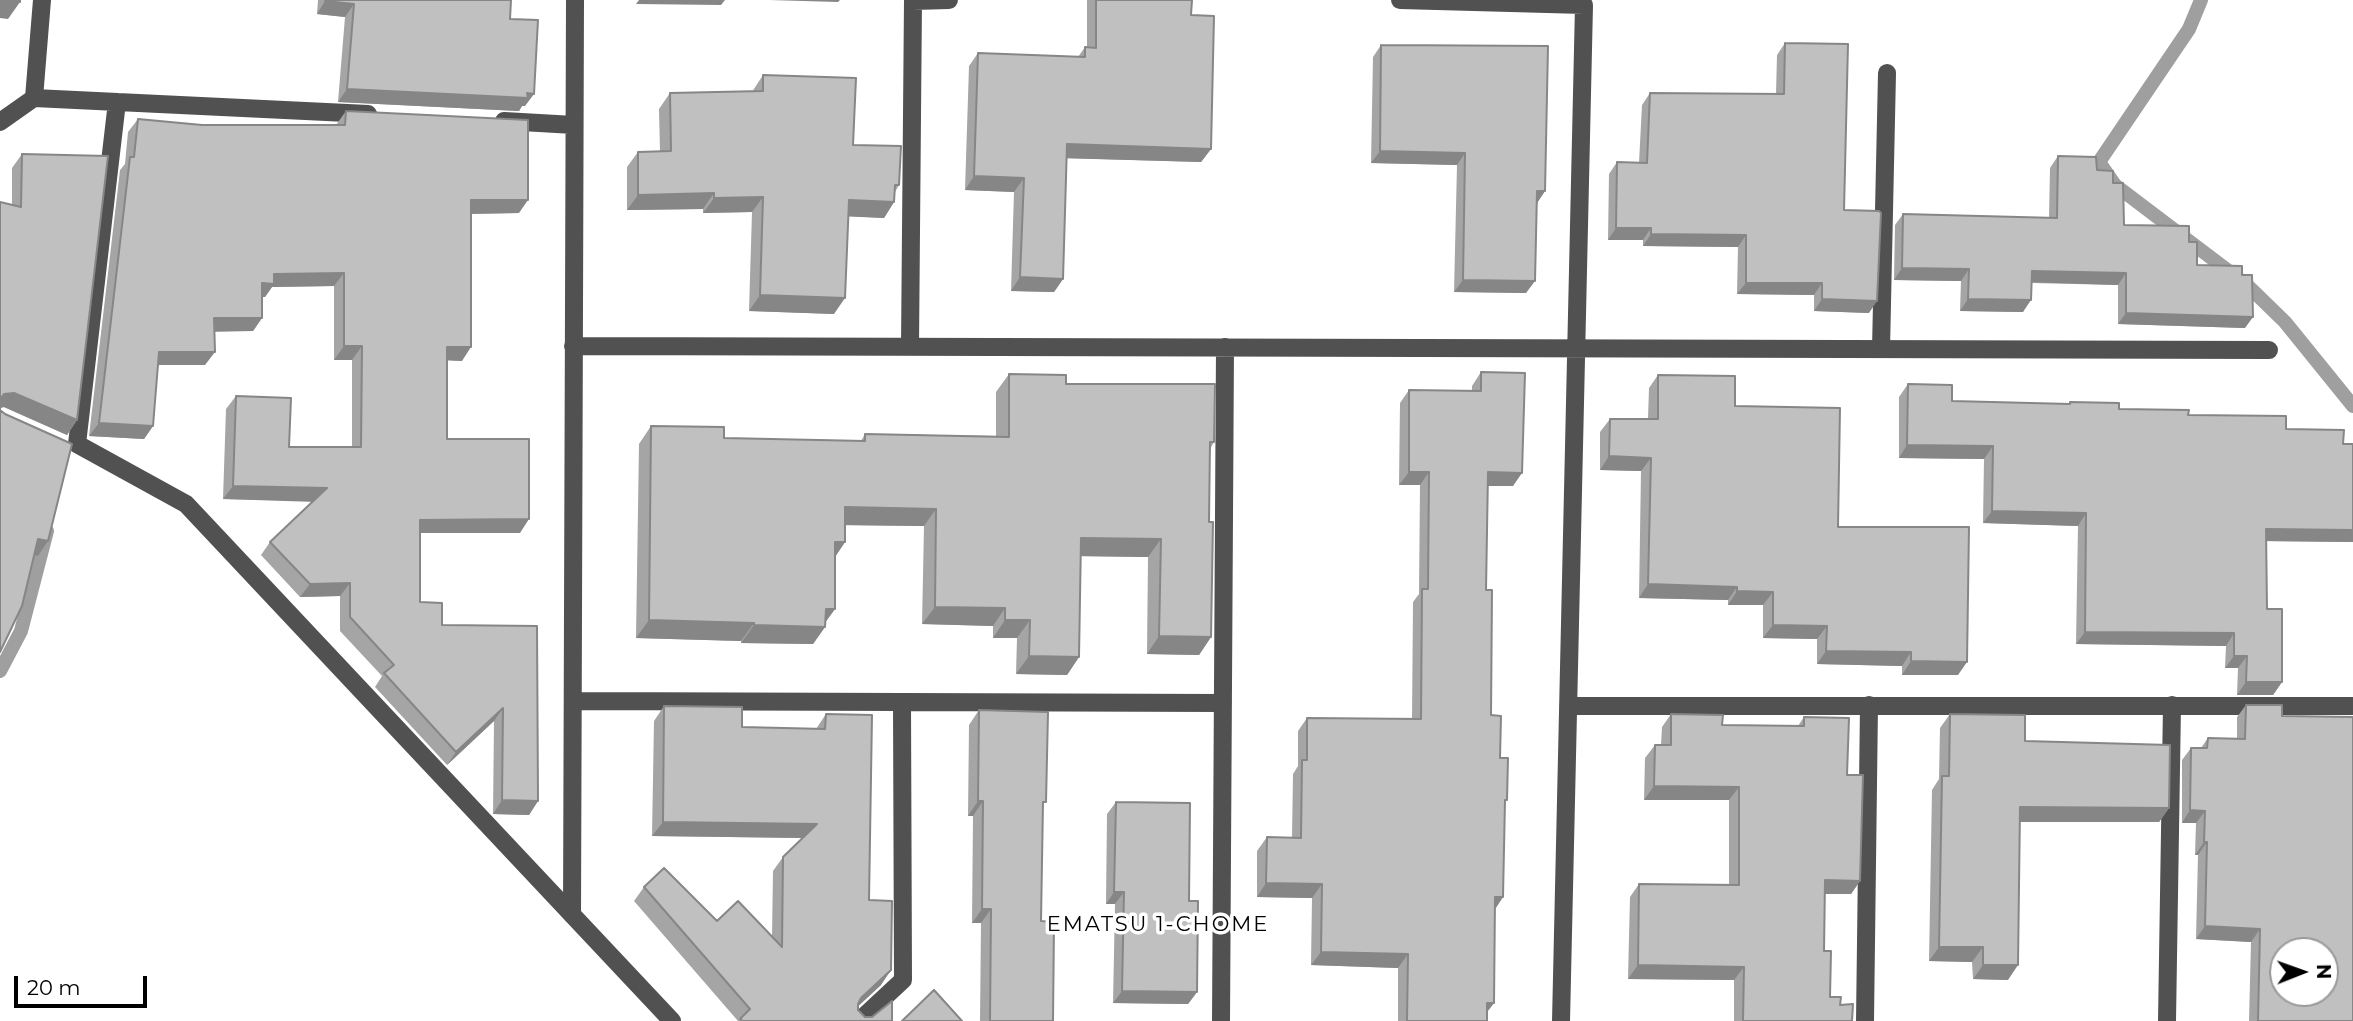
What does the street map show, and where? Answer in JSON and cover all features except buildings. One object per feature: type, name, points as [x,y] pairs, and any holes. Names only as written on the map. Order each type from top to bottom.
[{"type":"street","points":[[34,98],[42,0]]},
{"type":"street","points":[[572,915],[575,0]]},
{"type":"street","points":[[910,346],[913,0],[949,0]]},
{"type":"street","points":[[1400,0],[1584,5],[1561,1021]]},
{"type":"street","points":[[1881,349],[1887,73]]},
{"type":"street","points":[[0,122],[34,98],[380,115]]},
{"type":"street","points":[[117,102],[70,445],[186,504],[672,1021]]},
{"type":"street","points":[[491,121],[574,125]]},
{"type":"street","points":[[573,346],[2269,350]]},
{"type":"street","points":[[1221,1021],[1225,347]]},
{"type":"street","points":[[573,701],[1223,703]]},
{"type":"street","points":[[859,1021],[904,980],[902,702]]},
{"type":"street","points":[[1866,1021],[1869,705]]},
{"type":"street","points":[[2167,1021],[2172,705]]},
{"type":"street","points":[[1568,706],[2353,706]]},
{"type":"waterway","points":[[2201,0],[2189,29],[2099,162],[2115,185],[2247,285],[2285,322],[2353,406]]},
{"type":"waterway","points":[[0,671],[21,631],[47,531]]},
{"type":"district","name":"EMATSU 1-CHOME","points":[[1158,925]]}]
